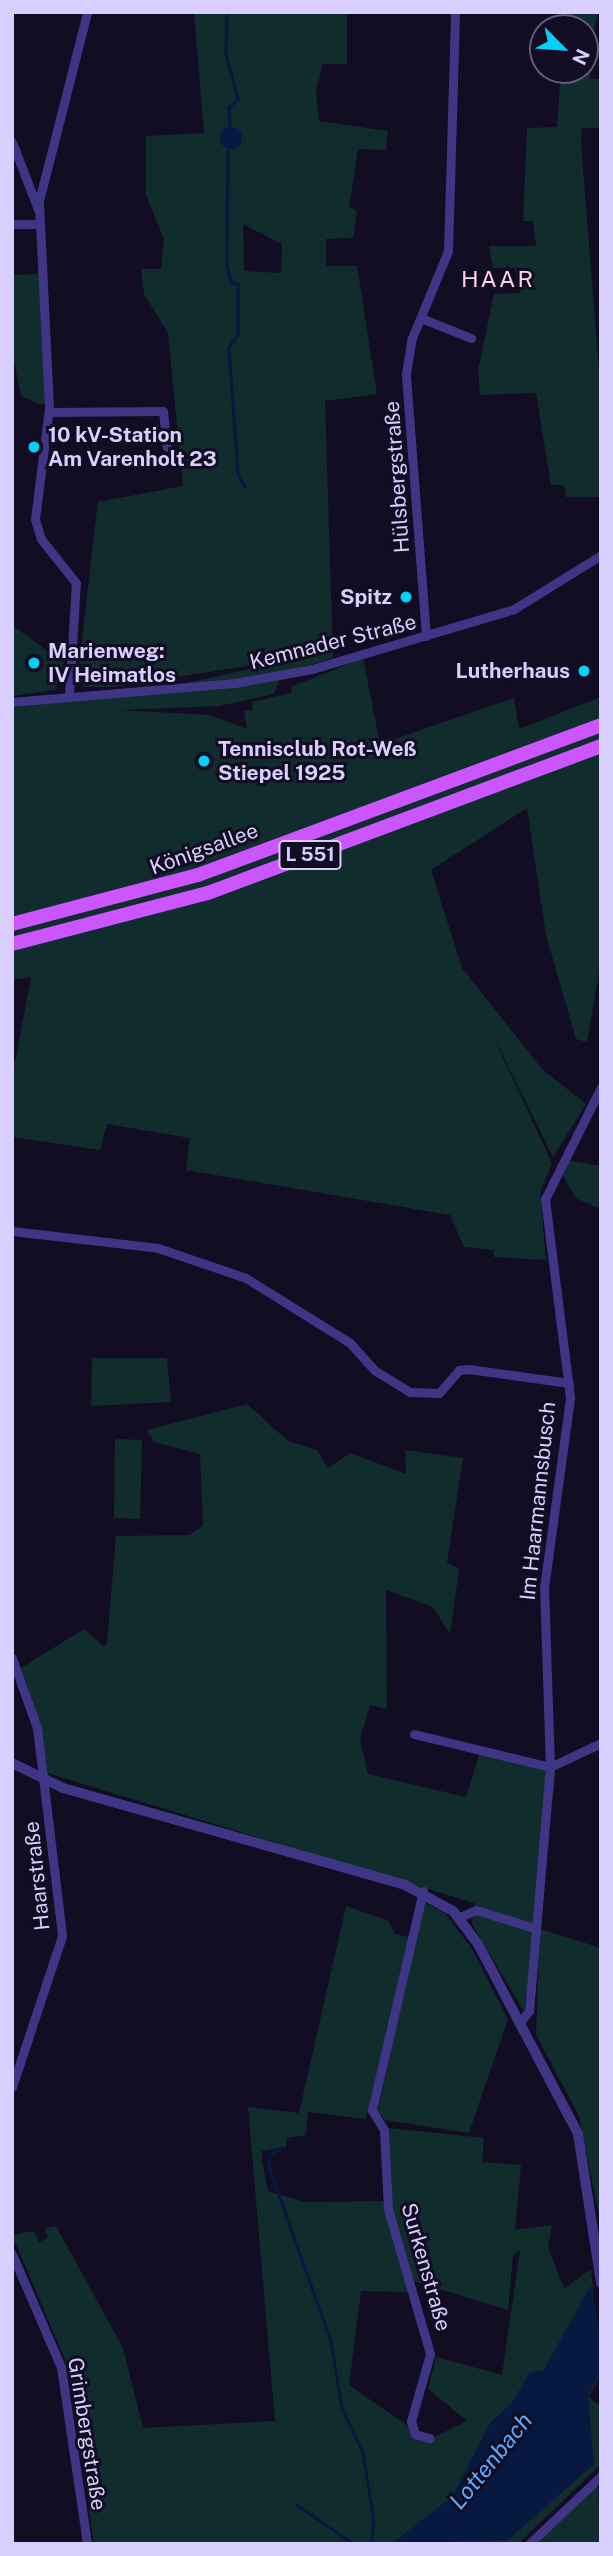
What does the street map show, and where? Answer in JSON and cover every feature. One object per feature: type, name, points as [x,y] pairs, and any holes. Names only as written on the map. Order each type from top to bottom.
[{"type":"main road","name":"Königsallee","points":[[12,924],[198,876],[601,724]]},
{"type":"main road","name":"Königsallee","points":[[12,944],[208,893],[601,746]]},
{"type":"street","points":[[69,696],[76,583],[41,539],[35,519],[49,412],[38,212],[87,12]]},
{"type":"street","name":"Hülsbergstraße","points":[[426,636],[406,374],[421,318],[448,251],[455,12]]},
{"type":"street","points":[[12,142],[17,175],[38,212]]},
{"type":"street","points":[[12,224],[39,224]]},
{"type":"street","points":[[421,318],[471,338]]},
{"type":"street","points":[[49,412],[163,411],[167,447]]},
{"type":"street","name":"Kemnader Straße","points":[[12,702],[273,679],[514,609],[601,555]]},
{"type":"street","name":"Im Haarmannsbusch","points":[[520,2022],[529,2011],[534,1928],[550,1767],[544,1588],[569,1383],[545,1199],[600,1090]]},
{"type":"street","points":[[12,1231],[158,1248],[246,1278],[350,1343],[387,1380],[418,1394],[439,1393],[459,1370],[469,1369],[569,1383]]},
{"type":"street","name":"Haarstraße","points":[[12,1657],[37,1728],[46,1782],[62,1936],[12,2087]]},
{"type":"street","points":[[414,1734],[550,1767],[601,1743]]},
{"type":"street","points":[[12,1762],[46,1782],[423,1891],[460,1917],[520,2022],[581,2141],[601,2283]]},
{"type":"street","name":"Surkenstraße","points":[[423,1891],[372,2110],[384,2130],[388,2210],[430,2354],[411,2421],[415,2434],[429,2438]]},
{"type":"street","points":[[460,1917],[477,1910],[534,1928]]},
{"type":"street","name":"Grimbergstraße","points":[[12,2254],[61,2367],[87,2544]]},
{"type":"street","points":[[529,2544],[601,2476]]},
{"type":"green space","points":[[194,12],[347,12],[347,64],[323,64],[316,91],[319,121],[388,131],[386,150],[358,149],[349,207],[357,211],[353,238],[326,239],[326,266],[357,266],[377,394],[325,401],[333,658],[282,673],[274,694],[219,706],[120,710],[210,715],[247,729],[244,711],[253,710],[252,702],[292,693],[291,687],[363,658],[380,744],[514,698],[519,729],[601,697],[601,960],[587,1042],[576,1039],[546,935],[527,808],[431,870],[462,968],[542,1069],[586,1104],[553,1157],[485,1019],[552,1163],[540,1193],[546,1260],[494,1257],[494,1250],[464,1247],[450,1215],[186,1170],[190,1138],[107,1124],[100,1150],[12,1137],[12,1078],[31,977],[12,980],[12,707],[122,697],[310,656],[113,687],[84,687],[77,681],[98,502],[183,486],[168,333],[144,294],[141,269],[161,269],[164,239],[146,195],[146,136],[204,133]],"holes":[[[243,224],[282,244],[281,273],[244,271]]]},
{"type":"green space","points":[[565,12],[599,12],[598,14]]},
{"type":"green space","points":[[601,79],[601,128],[582,128],[581,143],[601,397],[601,497],[566,497],[564,485],[551,485],[536,393],[480,395],[478,370],[494,294],[520,293],[515,268],[493,268],[489,246],[536,246],[533,221],[523,221],[527,128],[557,127],[560,84],[599,84]]},
{"type":"green space","points":[[39,274],[45,403],[40,405],[21,396],[12,351],[12,275]]},
{"type":"green space","points":[[12,625],[64,663],[55,690],[12,696]]},
{"type":"green space","points":[[566,1160],[601,1166],[601,1209],[577,1199],[560,1171]]},
{"type":"green space","points":[[92,1358],[167,1358],[171,1402],[91,1406]]},
{"type":"green space","points":[[247,1404],[288,1441],[317,1450],[328,1468],[350,1453],[406,1474],[405,1450],[463,1458],[447,1562],[459,1569],[450,1634],[433,1607],[386,1590],[387,1709],[370,1705],[360,1739],[368,1774],[466,1797],[480,1752],[556,1773],[524,2012],[472,1924],[474,1903],[47,1773],[41,1727],[21,1668],[84,1629],[104,1647],[107,1643],[116,1536],[189,1535],[203,1526],[200,1454],[154,1442],[147,1430]]},
{"type":"green space","points":[[115,1439],[142,1440],[140,1519],[114,1518]]},
{"type":"green space","points":[[423,1902],[445,1913],[472,1949],[508,2019],[469,2133],[385,2120],[378,2111]]},
{"type":"green space","points":[[346,1906],[389,1921],[394,1933],[410,1938],[376,2088],[365,2119],[308,2112],[306,2135],[287,2138],[286,2147],[262,2151],[262,2161],[268,2191],[304,2202],[383,2201],[410,2292],[361,2291],[349,2385],[428,2440],[467,2421],[428,2389],[436,2357],[502,2375],[520,2250],[513,2255],[508,2310],[410,2280],[388,2209],[389,2128],[484,2138],[482,2162],[521,2165],[515,2230],[552,2225],[548,2247],[564,2289],[591,2269],[601,2374],[589,2397],[601,2407],[601,2464],[518,2544],[94,2544],[69,2369],[12,2235],[34,2231],[39,2242],[48,2238],[45,2228],[56,2226],[123,2348],[143,2428],[275,2421],[248,2107],[299,2113]]},
{"type":"green space","points":[[540,1929],[601,1948],[601,2225],[579,2116],[536,2035]]},
{"type":"green space","points":[[598,2485],[601,2544],[535,2544],[577,2506]]},
{"type":"water","points":[[231,127],[239,130],[242,138],[239,146],[231,149],[223,146],[220,138],[223,130]]},
{"type":"water","name":"Lottenbach","points":[[591,2285],[601,2340],[601,2370],[588,2397],[594,2464],[508,2540],[391,2544],[452,2497],[490,2423],[511,2404],[530,2372],[543,2371]]},
{"type":"waterway","points":[[227,12],[226,54],[238,99],[229,108],[230,130]]},
{"type":"waterway","points":[[228,151],[227,265],[231,282],[238,284],[238,334],[229,348],[238,474],[245,486]]},
{"type":"waterway","points":[[283,2147],[269,2156],[270,2169],[331,2341],[342,2408],[363,2452],[374,2522],[371,2544]]},
{"type":"waterway","points":[[296,2504],[354,2544]]},
{"type":"place","name":"10 kV-Station Am Varenholt 23","points":[[34,447]]},
{"type":"place","name":"Spitz","points":[[406,597]]},
{"type":"place","name":"Marienweg: IV Heimatlos","points":[[34,663]]},
{"type":"place","name":"Lutherhaus","points":[[584,671]]},
{"type":"place","name":"Tennisclub Rot-Weß Stiepel 1925","points":[[204,761]]},
{"type":"district","name":"HAAR","points":[[498,279]]}]
